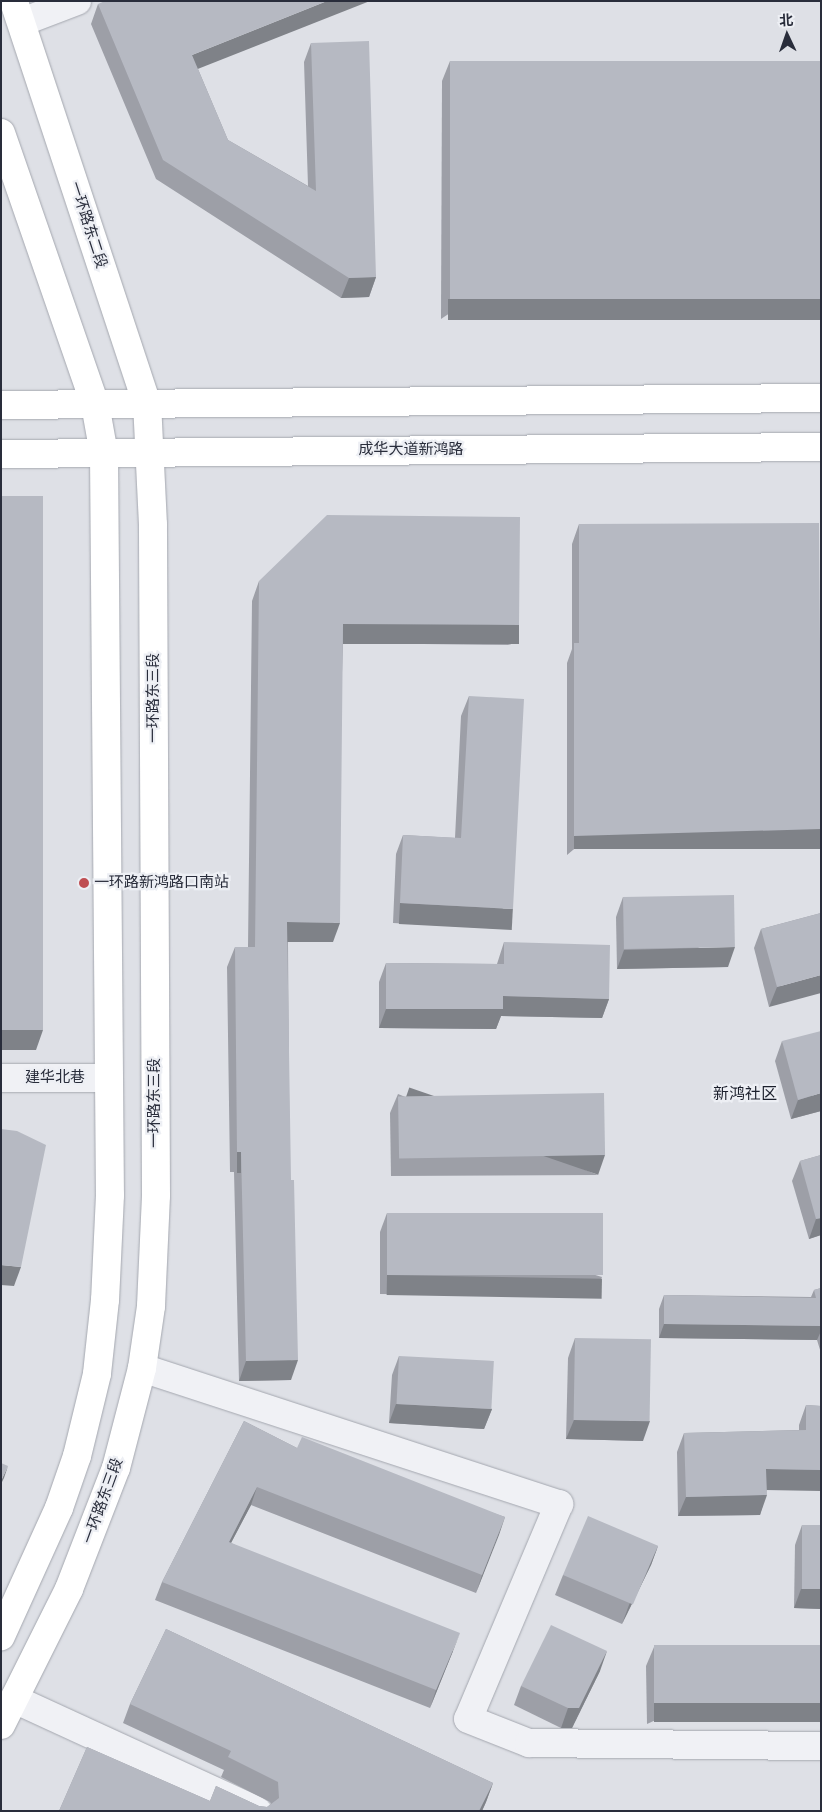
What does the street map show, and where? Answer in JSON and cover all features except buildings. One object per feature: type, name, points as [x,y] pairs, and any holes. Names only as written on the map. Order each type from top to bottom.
[{"type":"main road","name":"一环路东二段","points":[[18,12],[147,404],[152,452]]},
{"type":"main road","points":[[1,133],[95,404],[104,454],[110,1195],[105,1300],[96,1374],[77,1456],[59,1508],[1,1636]]},
{"type":"main road","points":[[1,405],[821,398]]},
{"type":"main road","name":"成华大道新鸿路","points":[[1,454],[821,447]]},
{"type":"main road","name":"一环路东三段","points":[[1,1725],[69,1589],[97,1524],[116,1468],[142,1368],[151,1306],[156,1195],[152,452]]},
{"type":"street","points":[[18,12],[76,1]]},
{"type":"street","name":"建华北巷","points":[[1,1078],[109,1078]]},
{"type":"street","points":[[142,1368],[559,1504],[468,1719],[529,1743],[821,1746]]},
{"type":"street","points":[[14,1699],[258,1811]]},
{"type":"place","name":"一环路新鸿路口南站","points":[[84,883]]},
{"type":"district","name":"新鸿社区","points":[[745,1094]]}]
